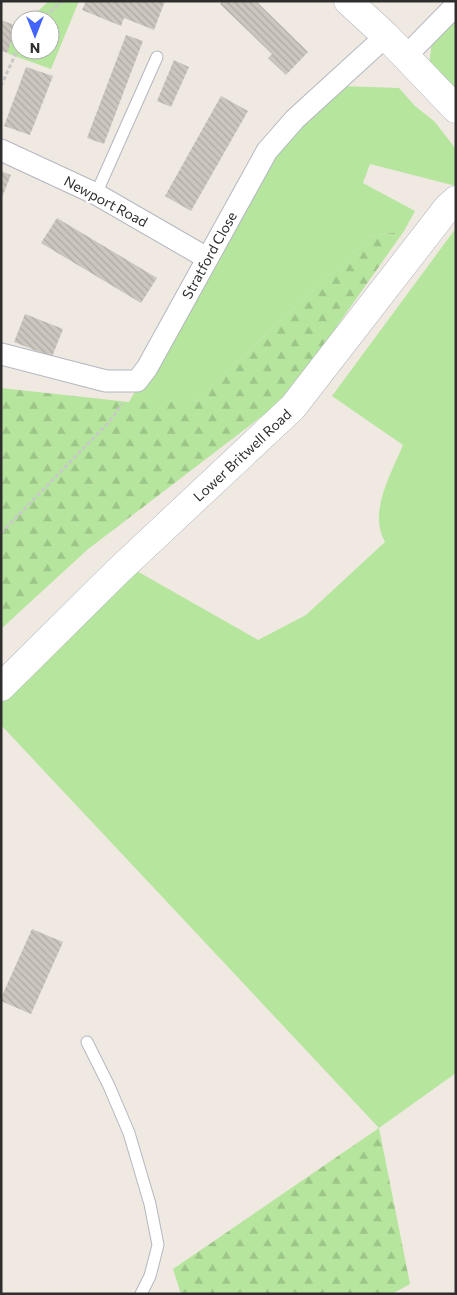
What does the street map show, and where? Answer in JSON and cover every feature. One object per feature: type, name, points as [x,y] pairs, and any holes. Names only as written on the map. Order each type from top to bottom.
[{"type":"street","points":[[348,1],[386,36],[456,109]]},
{"type":"street","points":[[406,56],[456,5]]},
{"type":"street","name":"Stratford Close","points":[[136,382],[147,368],[267,151],[295,119],[386,36]]},
{"type":"street","name":"Newport Road","points":[[1,150],[96,194],[207,258]]},
{"type":"street","name":"Lower Britwell Road","points":[[1,686],[117,572],[293,408],[448,207],[456,200]]},
{"type":"street","points":[[1,354],[106,382],[136,382]]},
{"type":"lane","points":[[96,194],[157,57]]},
{"type":"lane","points":[[87,1042],[109,1086],[129,1133],[150,1204],[158,1245],[150,1276],[140,1294]]},
{"type":"path","points":[[52,10],[63,1]]},
{"type":"path","points":[[1,86],[13,60]]},
{"type":"path","points":[[1,533],[110,421],[136,382]]},
{"type":"green space","points":[[49,1],[79,1],[60,47],[60,10],[39,10]]},
{"type":"green space","points":[[456,12],[456,98],[429,66],[432,40]]},
{"type":"green space","points":[[10,42],[10,54],[9,54],[5,48]]},
{"type":"green space","points":[[26,60],[55,60],[51,69]]},
{"type":"green space","points":[[339,86],[399,88],[415,106],[435,122],[455,148],[456,186],[370,164],[363,183],[415,211],[404,231],[371,236],[194,402],[129,402],[276,149]]},
{"type":"green space","points":[[456,228],[456,1073],[379,1128],[1,725],[1,668],[121,562],[258,640],[306,615],[385,542],[380,530],[380,506],[383,493],[403,445],[332,396]]},
{"type":"green space","points":[[404,231],[287,397],[87,550],[1,629],[1,388],[129,402],[194,402],[371,236]]},
{"type":"green space","points":[[379,1128],[410,1284],[392,1294],[181,1294],[173,1269]]},
{"type":"building","points":[[86,1],[165,1],[154,30],[124,18],[121,26],[82,10]]},
{"type":"building","points":[[222,1],[256,1],[308,52],[286,75],[268,58],[272,54],[220,4]]},
{"type":"building","points":[[1,20],[10,23],[10,45],[7,53],[1,51]]},
{"type":"building","points":[[126,35],[143,41],[104,144],[87,138]]},
{"type":"building","points":[[174,60],[189,67],[171,107],[157,101]]},
{"type":"building","points":[[26,67],[53,76],[30,135],[4,126]]},
{"type":"building","points":[[221,96],[248,111],[191,211],[165,196]]},
{"type":"building","points":[[1,171],[11,175],[1,200]]},
{"type":"building","points":[[57,218],[157,278],[141,303],[41,243]]},
{"type":"building","points":[[25,314],[63,329],[52,357],[14,342]]},
{"type":"building","points":[[32,929],[63,942],[31,1014],[1,1001],[1,998]]}]
